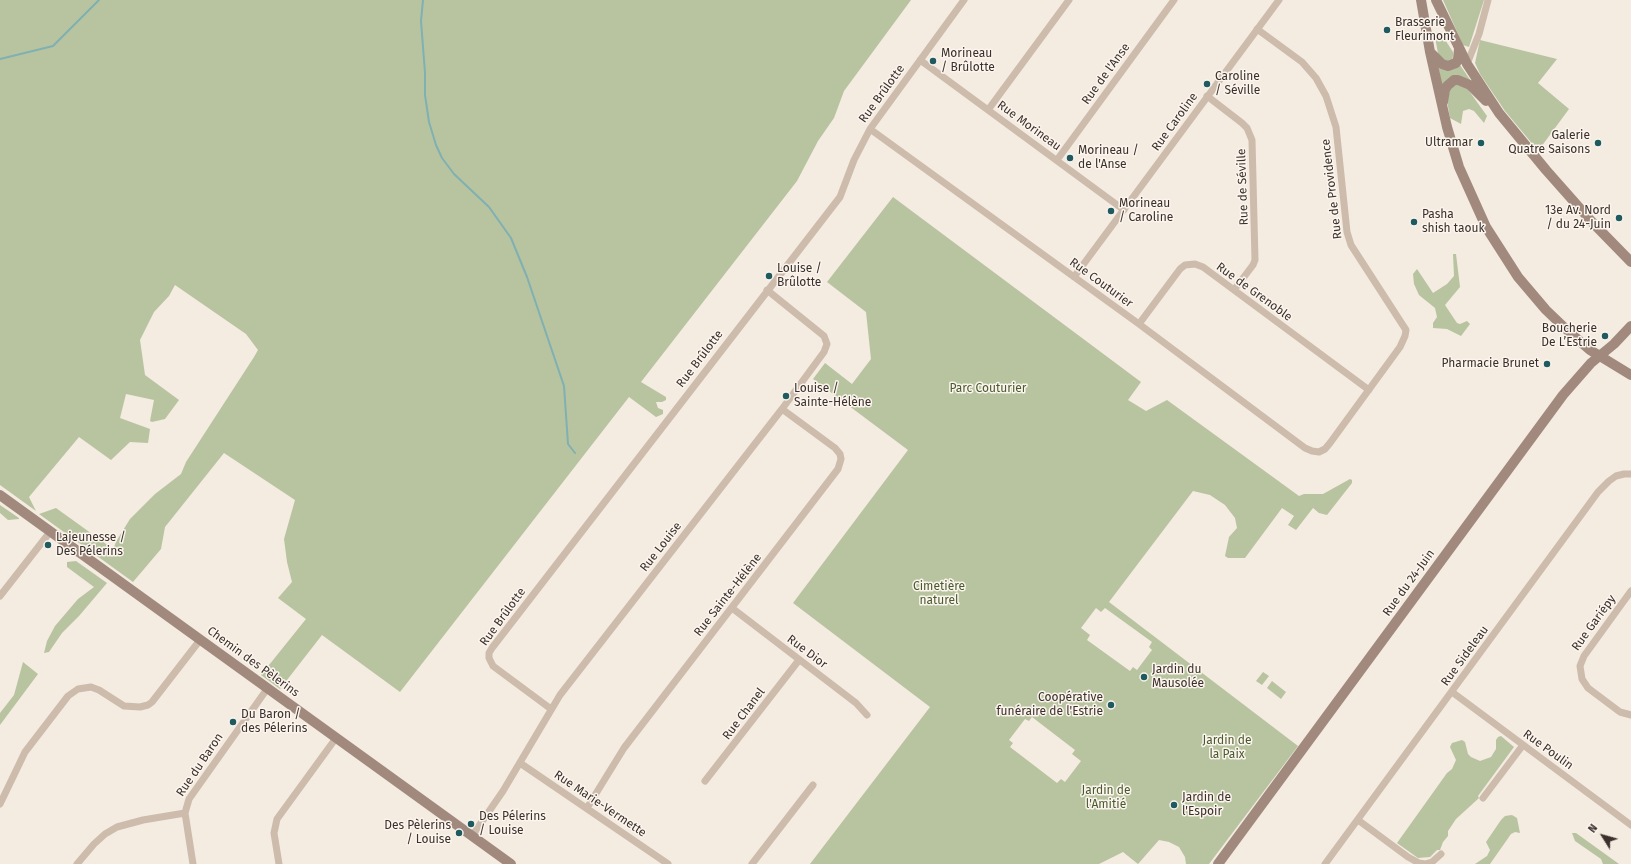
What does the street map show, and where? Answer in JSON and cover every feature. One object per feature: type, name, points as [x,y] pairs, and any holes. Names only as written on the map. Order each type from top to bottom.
[{"type":"street","name":"Rue Brûlotte","points":[[551,709],[493,666],[490,662],[489,653],[494,644],[840,197],[856,155],[870,128],[964,0]]},
{"type":"street","points":[[988,110],[1069,0]]},
{"type":"street","name":"Rue de l'Anse","points":[[1057,160],[1174,0]]},
{"type":"street","name":"Rue Caroline","points":[[1074,277],[1279,0]]},
{"type":"street","points":[[1420,0],[1442,110],[1459,167],[1492,239],[1518,277],[1546,310],[1568,331],[1599,356],[1631,375]]},
{"type":"street","points":[[1436,0],[1467,64],[1499,113],[1546,170],[1592,222],[1631,262]]},
{"type":"street","points":[[1467,64],[1479,34],[1488,0]]},
{"type":"street","name":"Rue de Providence","points":[[1257,29],[1302,62],[1316,78],[1326,96],[1336,127],[1347,232],[1351,246],[1406,330],[1400,347],[1330,443],[1325,449],[1319,452]]},
{"type":"street","points":[[1430,52],[1442,64],[1448,66],[1456,63],[1459,49]]},
{"type":"street","name":"Rue Morineau","points":[[920,60],[1124,210]]},
{"type":"street","points":[[1442,110],[1445,90],[1450,82],[1458,80],[1470,85],[1499,113]]},
{"type":"street","name":"Rue de Séville","points":[[1208,96],[1242,123],[1247,128],[1252,140],[1255,260],[1253,265],[1234,290]]},
{"type":"street","name":"Rue Couturier","points":[[870,128],[1139,324],[1305,448],[1319,452]]},
{"type":"street","name":"Rue de Grenoble","points":[[1139,324],[1180,269],[1185,265],[1195,264],[1234,290],[1368,390]]},
{"type":"street","name":"Rue Louise","points":[[472,836],[503,791],[551,709],[569,682],[821,357],[827,344],[824,336],[767,290]]},
{"type":"street","name":"Rue du 24-Juin","points":[[1218,864],[1563,395],[1587,367],[1614,344],[1631,326]]},
{"type":"street","name":"Rue Sainte-Hélène","points":[[587,808],[624,748],[834,476],[841,464],[840,454],[835,448],[782,409]]},
{"type":"street","name":"Rue Sideleau","points":[[1325,864],[1598,492],[1616,476],[1631,474]]},
{"type":"street","name":"Chemin des Pèlerins","points":[[0,495],[511,864]]},
{"type":"street","points":[[0,596],[50,532]]},
{"type":"street","name":"Rue Gariépy","points":[[1631,591],[1584,656],[1580,666],[1582,679],[1588,688],[1620,712],[1631,715]]},
{"type":"street","name":"Rue Dior","points":[[732,608],[856,703],[867,715]]},
{"type":"street","points":[[0,804],[25,752],[68,696],[78,689],[91,688],[99,690],[124,706],[140,707],[148,705],[152,702],[200,640]]},
{"type":"street","name":"Rue Chanel","points":[[705,781],[799,660]]},
{"type":"street","name":"Rue du Baron","points":[[193,864],[185,813],[187,803],[193,792],[267,689]]},
{"type":"street","name":"Rue Poulin","points":[[1452,692],[1631,825]]},
{"type":"street","points":[[279,864],[274,833],[277,819],[336,738]]},
{"type":"street","points":[[1484,798],[1523,745]]},
{"type":"street","name":"Rue Marie-Vermette","points":[[520,763],[668,864]]},
{"type":"street","points":[[752,864],[813,785]]},
{"type":"street","points":[[77,864],[94,844],[105,834],[118,827],[143,820],[185,813]]},
{"type":"street","points":[[1358,820],[1408,857],[1419,863],[1425,864],[1432,862],[1441,854]]},
{"type":"green space","points":[[0,0],[911,0],[844,91],[834,118],[818,141],[797,181],[641,382],[666,397],[666,400],[662,402],[656,402],[658,408],[663,410],[663,414],[656,417],[629,397],[400,692],[322,635],[280,689],[261,675],[306,619],[278,598],[292,582],[287,562],[284,539],[295,500],[224,453],[165,527],[161,549],[133,582],[39,514],[56,508],[113,549],[130,519],[155,494],[181,474],[186,462],[254,357],[258,350],[246,334],[175,285],[169,296],[154,312],[140,340],[145,375],[179,400],[165,419],[152,422],[150,421],[154,400],[126,394],[120,418],[150,429],[148,443],[130,442],[111,460],[79,437],[29,497],[36,511],[0,485]]},
{"type":"green space","points":[[1443,0],[1484,0],[1469,47],[1463,45]]},
{"type":"green space","points":[[1437,32],[1440,32],[1453,52],[1452,60],[1448,63],[1439,59],[1435,37]]},
{"type":"green space","points":[[1480,40],[1557,59],[1538,83],[1569,109],[1538,149],[1505,111],[1480,74],[1475,63]]},
{"type":"green space","points":[[1438,64],[1460,65],[1473,84],[1468,79],[1442,88]]},
{"type":"green space","points":[[1456,83],[1467,88],[1487,116],[1484,123],[1474,111],[1469,109],[1463,111],[1461,124],[1450,118],[1447,101],[1451,86]]},
{"type":"green space","points":[[893,197],[1141,382],[1128,400],[1146,411],[1167,400],[1299,496],[1304,494],[1323,494],[1350,479],[1352,480],[1352,483],[1327,515],[1319,513],[1313,508],[1296,530],[1288,525],[1294,516],[1282,508],[1245,558],[1228,558],[1225,556],[1229,537],[1237,528],[1235,518],[1225,505],[1210,495],[1193,491],[1109,602],[1298,746],[1209,864],[1186,864],[1185,857],[1179,847],[1169,842],[1159,840],[1138,864],[1123,852],[1099,864],[810,864],[930,707],[793,603],[908,450],[813,379],[825,363],[852,384],[871,359],[866,312],[827,282]],"holes":[[[1096,608],[1101,612],[1105,608],[1152,642],[1149,647],[1152,650],[1137,670],[1133,667],[1130,671],[1087,640],[1090,635],[1081,628]],[[1032,717],[1075,750],[1072,754],[1081,761],[1065,782],[1061,779],[1057,783],[1010,747],[1013,743],[1009,740],[1025,719],[1029,721]]]},
{"type":"green space","points":[[1453,254],[1456,254],[1460,287],[1445,305],[1457,323],[1460,324],[1467,321],[1470,324],[1461,336],[1447,329],[1433,328],[1433,323],[1437,317],[1435,308],[1419,295],[1414,284],[1413,274],[1417,269],[1433,293],[1447,284],[1454,276]]},
{"type":"green space","points":[[0,505],[19,519],[8,520],[0,513]]},
{"type":"green space","points":[[76,561],[107,583],[79,616],[62,633],[49,652],[44,653],[47,641],[55,626],[78,599],[94,587],[67,567],[67,562]]},
{"type":"green space","points":[[23,662],[38,674],[0,725],[0,713],[14,695]]},
{"type":"green space","points":[[1263,672],[1269,676],[1262,685],[1256,681]]},
{"type":"green space","points":[[1272,681],[1286,692],[1281,699],[1267,688]]},
{"type":"green space","points":[[1501,736],[1514,747],[1478,796],[1479,798],[1456,819],[1448,831],[1448,836],[1443,842],[1440,850],[1437,850],[1430,857],[1418,858],[1397,843],[1447,773],[1452,769],[1456,760],[1450,747],[1452,743],[1462,740],[1465,742],[1468,754],[1480,761],[1491,757],[1496,749],[1496,740]]},
{"type":"green space","points":[[1512,815],[1517,818],[1520,833],[1515,832],[1511,834],[1490,864],[1475,864],[1487,856],[1490,850],[1486,842],[1501,820],[1505,816]]},
{"type":"green space","points":[[1572,833],[1576,833],[1619,864],[1603,864],[1601,859],[1575,841]]},
{"type":"waterway","points":[[0,59],[53,46],[99,0]]},
{"type":"waterway","points":[[423,0],[421,21],[425,95],[429,122],[436,145],[442,158],[454,174],[489,207],[511,238],[527,277],[564,386],[568,444],[575,453]]},
{"type":"place","name":"Brasserie Fleurimont","points":[[1387,30]]},
{"type":"place","name":"Morineau / Brûlotte","points":[[933,61]]},
{"type":"place","name":"Caroline / Séville","points":[[1207,84]]},
{"type":"place","name":"Ultramar","points":[[1481,143]]},
{"type":"place","name":"Galerie Quatre Saisons","points":[[1598,143]]},
{"type":"place","name":"Morineau / de l'Anse","points":[[1070,158]]},
{"type":"place","name":"Morineau / Caroline","points":[[1111,211]]},
{"type":"place","name":"13e Av. Nord / du 24-Juin","points":[[1619,218]]},
{"type":"place","name":"Pasha shish taouk","points":[[1414,222]]},
{"type":"place","name":"Louise / Brûlotte","points":[[769,276]]},
{"type":"place","name":"Boucherie De L’Estrie","points":[[1605,336]]},
{"type":"place","name":"Pharmacie Brunet","points":[[1547,364]]},
{"type":"place","name":"Louise / Sainte-Hélène","points":[[786,396]]},
{"type":"place","name":"Lajeunesse / Des Pélerins","points":[[48,545]]},
{"type":"place","name":"Jardin du Mausolée","points":[[1144,677]]},
{"type":"place","name":"Coopérative funéraire de l'Estrie","points":[[1111,705]]},
{"type":"place","name":"Du Baron / des Pélerins","points":[[233,722]]},
{"type":"place","name":"Jardin de l'Espoir","points":[[1174,805]]},
{"type":"place","name":"Des Pélerins / Louise","points":[[471,824]]},
{"type":"place","name":"Des Pèlerins / Louise","points":[[459,833]]},
{"type":"park label","name":"Parc Couturier","points":[[988,389]]},
{"type":"park label","name":"Cimetière naturel","points":[[939,594]]},
{"type":"park label","name":"Jardin de la Paix","points":[[1227,748]]},
{"type":"park label","name":"Jardin de l'Amitié","points":[[1106,798]]}]
